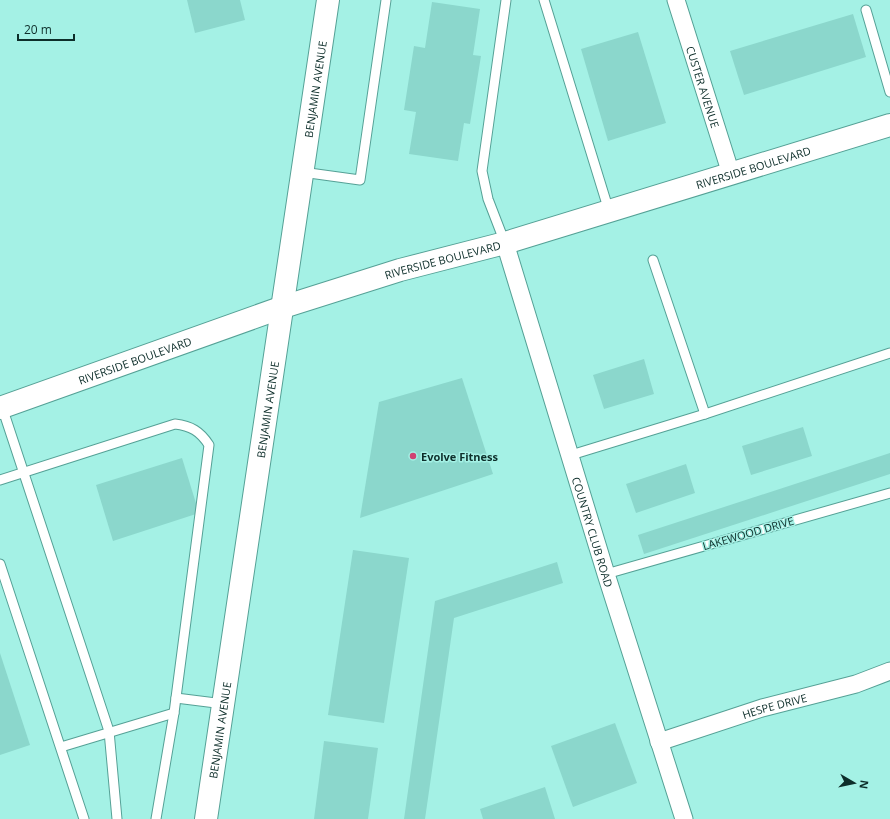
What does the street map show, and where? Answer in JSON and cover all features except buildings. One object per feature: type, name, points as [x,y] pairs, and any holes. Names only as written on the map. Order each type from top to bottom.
[{"type":"main road","name":"BENJAMIN AVENUE","points":[[206,819],[328,0]]},
{"type":"main road","name":"RIVERSIDE BOULEVARD","points":[[1,407],[283,307],[400,270],[505,243],[890,125]]},
{"type":"street","name":"CUSTER AVENUE","points":[[676,0],[731,174]]},
{"type":"street","name":"COUNTRY CLUB ROAD","points":[[505,243],[571,455],[606,574],[684,819]]},
{"type":"street","name":"HESPE DRIVE","points":[[659,742],[762,708],[856,684],[890,671]]},
{"type":"lane","points":[[302,172],[360,180],[386,0]]},
{"type":"lane","points":[[505,243],[488,199],[482,171],[506,0]]},
{"type":"lane","points":[[544,0],[609,211]]},
{"type":"lane","points":[[866,10],[890,92]]},
{"type":"lane","points":[[653,260],[705,414]]},
{"type":"lane","points":[[571,455],[705,414],[890,353]]},
{"type":"lane","points":[[1,407],[109,731],[117,819]]},
{"type":"lane","points":[[0,480],[175,424],[189,426],[201,434],[209,445],[174,713],[156,819]]},
{"type":"lane","name":"LAKEWOOD DRIVE","points":[[606,574],[890,493]]},
{"type":"lane","points":[[0,564],[84,819]]},
{"type":"lane","points":[[176,698],[224,704]]},
{"type":"lane","points":[[61,746],[174,713]]},
{"type":"place","name":"Evolve Fitness","points":[[413,456]]}]
